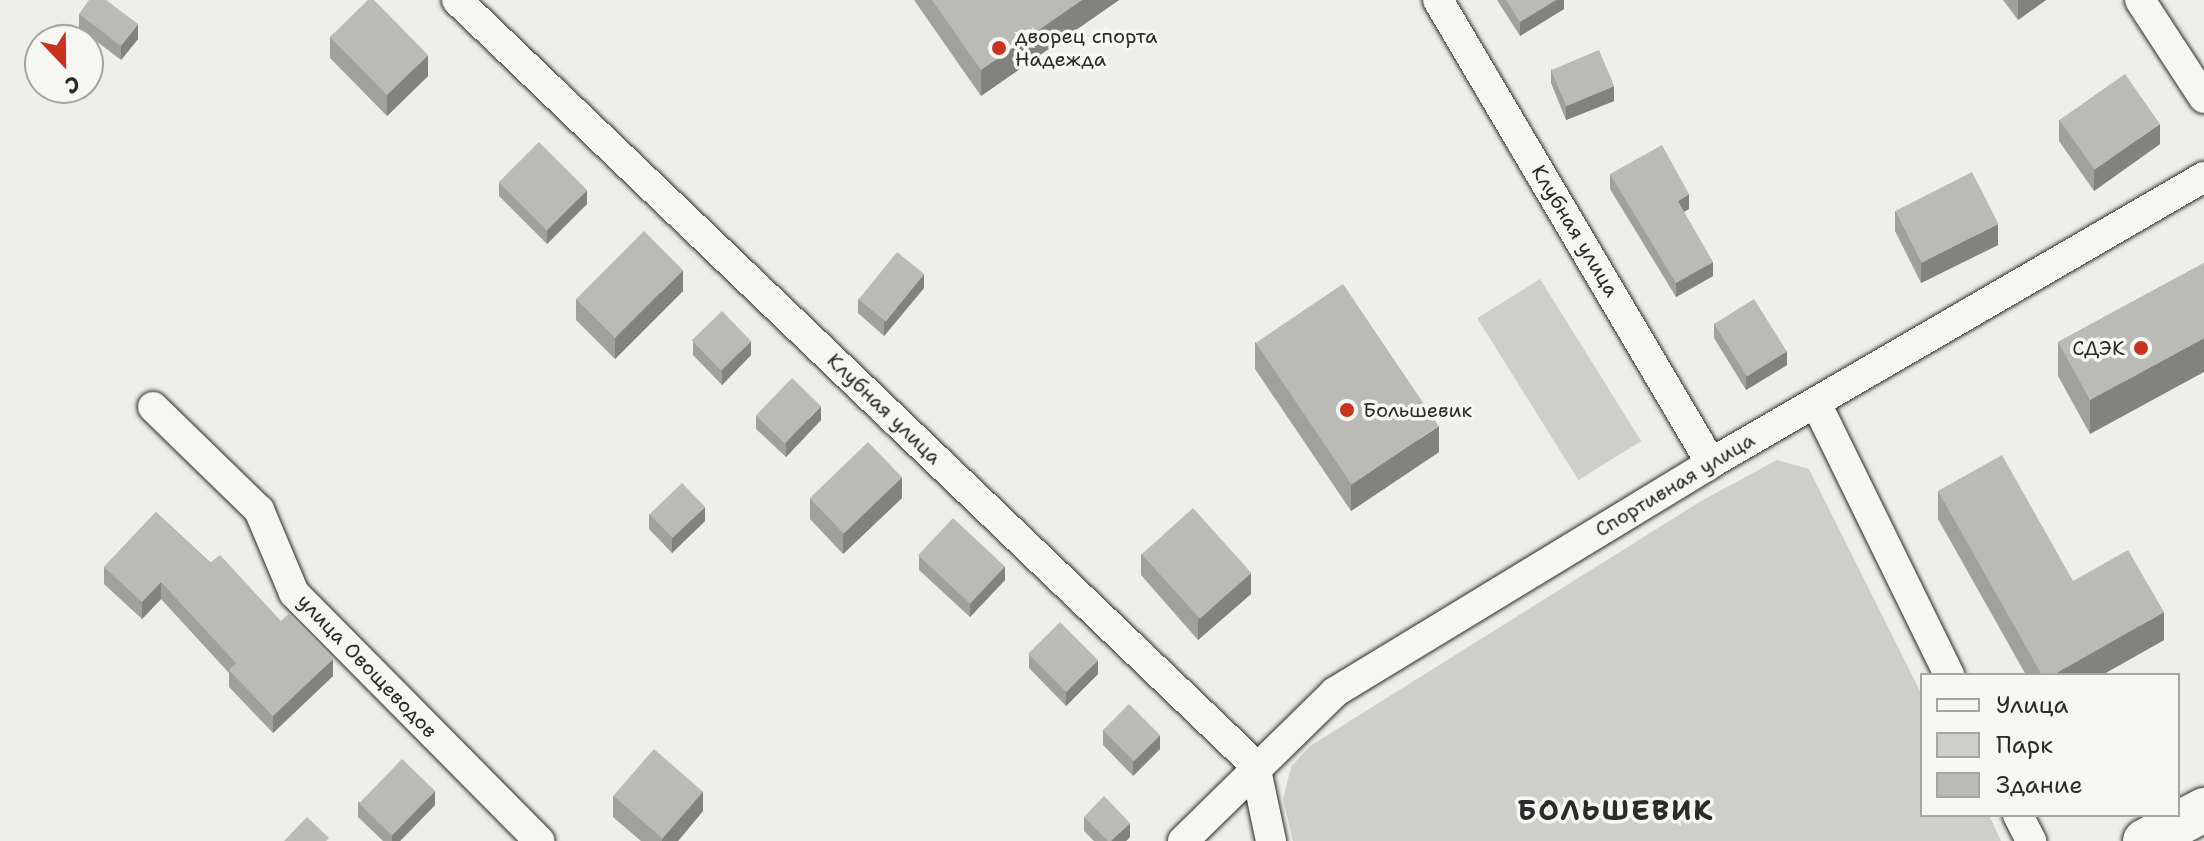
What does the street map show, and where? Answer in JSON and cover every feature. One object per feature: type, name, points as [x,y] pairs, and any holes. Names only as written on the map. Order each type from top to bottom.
[{"type":"main road","points":[[2145,841],[2204,810]]},
{"type":"street","name":"Клубная улица","points":[[457,0],[1255,765]]},
{"type":"street","name":"Клубная улица","points":[[1438,0],[1711,463]]},
{"type":"street","points":[[2140,0],[2204,98]]},
{"type":"street","name":"Спортивная улица","points":[[1183,841],[1255,765],[1335,692],[1711,463],[2204,177]]},
{"type":"street","points":[[1816,403],[1948,673]]},
{"type":"street","name":"улица Овощеводов","points":[[153,407],[259,510],[294,593],[539,841]]},
{"type":"street","points":[[1255,765],[1271,841]]},
{"type":"street","points":[[2019,817],[2031,841]]},
{"type":"green space","points":[[1540,279],[1641,441],[1578,480],[1477,318]]},
{"type":"green space","points":[[1777,460],[1809,469],[1920,691],[1920,817],[1990,817],[2001,841],[1293,841],[1283,799],[1291,767],[1310,746],[1701,501]]},
{"type":"building","points":[[89,0],[106,0],[138,24],[121,46],[104,33],[104,24],[92,24],[79,14]]},
{"type":"building","points":[[368,0],[374,0],[428,55],[387,95],[330,37]]},
{"type":"building","points":[[932,0],[1082,0],[981,70]]},
{"type":"building","points":[[1506,0],[1556,0],[1520,22]]},
{"type":"building","points":[[1599,50],[1614,86],[1566,106],[1551,70]]},
{"type":"building","points":[[2125,74],[2160,124],[2094,170],[2059,120]]},
{"type":"building","points":[[539,142],[587,190],[547,230],[499,182]]},
{"type":"building","points":[[1662,145],[1689,194],[1678,201],[1713,262],[1676,283],[1610,174]]},
{"type":"building","points":[[1972,172],[1998,224],[1922,263],[1895,211]]},
{"type":"building","points":[[644,231],[683,270],[615,338],[576,299]]},
{"type":"building","points":[[897,252],[924,274],[886,321],[859,299]]},
{"type":"building","points":[[2204,263],[2204,338],[2090,400],[2058,342]]},
{"type":"building","name":"Большевик","points":[[1343,284],[1439,426],[1352,484],[1256,343]]},
{"type":"building","points":[[1754,299],[1787,352],[1747,376],[1714,324]]},
{"type":"building","points":[[722,311],[751,341],[721,370],[692,340]]},
{"type":"building","points":[[792,378],[821,406],[785,443],[756,415]]},
{"type":"building","points":[[868,442],[902,477],[844,534],[810,498]]},
{"type":"building","points":[[2002,455],[2073,581],[2128,550],[2164,612],[2057,673],[2041,673],[1938,491]]},
{"type":"building","points":[[682,483],[705,507],[673,538],[650,514]]},
{"type":"building","points":[[1193,508],[1251,573],[1200,619],[1142,554]]},
{"type":"building","points":[[156,512],[210,563],[220,555],[281,621],[289,613],[333,659],[273,716],[229,670],[236,663],[161,582],[142,602],[104,567]]},
{"type":"building","points":[[953,518],[1005,566],[970,604],[918,555]]},
{"type":"building","points":[[1060,622],[1098,660],[1066,692],[1028,654]]},
{"type":"building","points":[[1129,704],[1160,735],[1134,761],[1103,730]]},
{"type":"building","points":[[654,749],[703,792],[662,838],[613,796]]},
{"type":"building","points":[[402,759],[435,791],[392,836],[359,804]]},
{"type":"building","points":[[1104,796],[1130,823],[1111,841],[1084,817]]},
{"type":"building","points":[[307,817],[329,838],[326,841],[284,841]]},
{"type":"place","name":"дворец спорта Надежда","points":[[999,48]]},
{"type":"place","name":"СДЭК","points":[[2141,348]]},
{"type":"place","name":"Большевик","points":[[1347,410]]},
{"type":"district","name":"БОЛЬШЕВИК","points":[[1616,810]]}]
